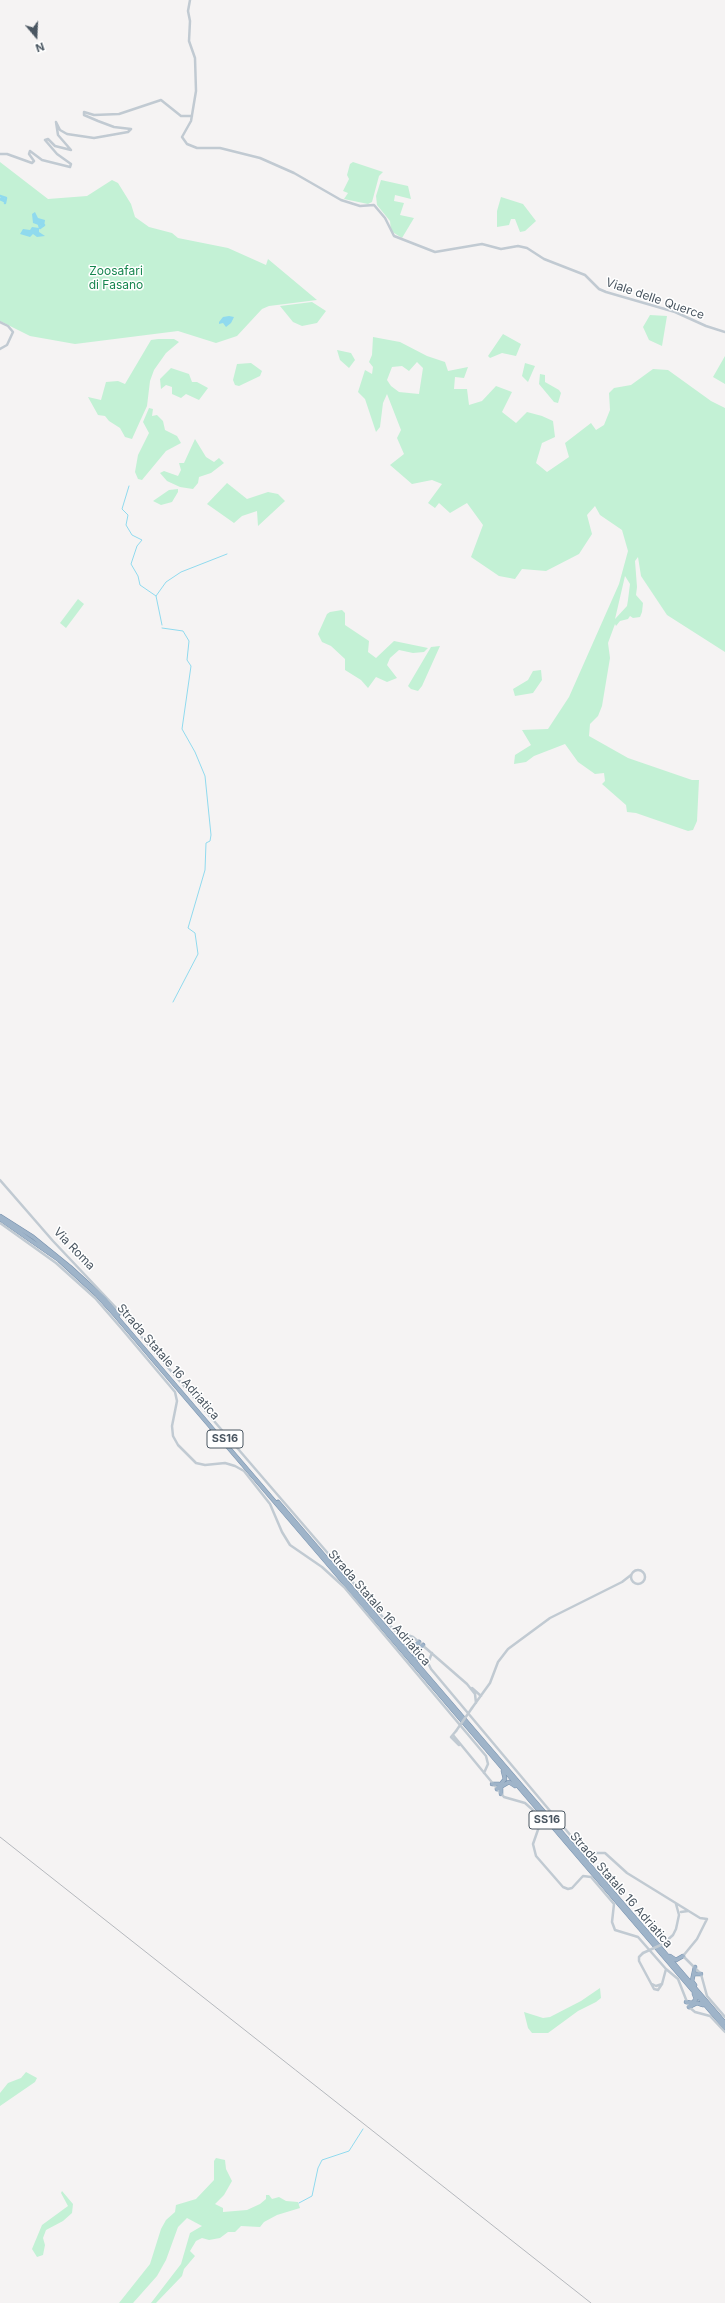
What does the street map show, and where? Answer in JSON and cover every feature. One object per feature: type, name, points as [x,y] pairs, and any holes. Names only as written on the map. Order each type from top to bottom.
[{"type":"highway","name":"Strada Statale 16 Adriatica","points":[[0,1216],[54,1253],[105,1299],[427,1674],[431,1681]]},
{"type":"highway","name":"Strada Statale 16 Adriatica","points":[[0,1219],[59,1260],[97,1295],[662,1948]]},
{"type":"highway","points":[[395,1637],[410,1650],[415,1648],[419,1642]]},
{"type":"highway","points":[[423,1645],[416,1649],[414,1655],[427,1674]]},
{"type":"highway","name":"Strada Statale 16 Adriatica","points":[[437,1688],[527,1796],[662,1948],[676,1974],[725,2028]]},
{"type":"highway","points":[[496,1760],[506,1775],[503,1782],[497,1789]]},
{"type":"highway","points":[[492,1784],[500,1786],[505,1783],[512,1782],[527,1796]]},
{"type":"highway","points":[[500,1786],[501,1794]]},
{"type":"highway","points":[[669,1959],[678,1959],[683,1956]]},
{"type":"highway","name":"Strada Statale 16 Adriatica","points":[[669,1959],[725,2023]]},
{"type":"highway","points":[[695,1967],[695,1974],[692,1980],[703,1997]]},
{"type":"highway","points":[[676,1974],[695,1996],[692,2006]]},
{"type":"highway","points":[[695,1974],[701,1974]]},
{"type":"highway","points":[[686,2002],[692,2006],[694,2011]]},
{"type":"highway","points":[[692,2006],[697,2003],[702,2004],[714,2015]]},
{"type":"street","points":[[0,154],[8,154],[32,163],[34,160],[29,154],[30,151],[42,160],[70,167],[71,164],[57,154],[45,140],[48,139],[53,145],[71,150],[58,135],[56,122],[60,130],[67,134],[94,138],[123,133],[131,129],[112,126],[87,117],[83,112],[94,115],[119,114],[161,100],[181,116],[192,116],[196,78],[195,58],[189,41],[190,21],[188,11],[190,0]]},
{"type":"street","name":"Viale delle Querce","points":[[192,116],[182,137],[191,146],[220,148],[254,156],[294,173],[341,200],[360,206],[374,205],[385,218],[394,236],[435,252],[482,244],[501,249],[518,246],[527,248],[544,259],[585,275],[599,289],[606,292],[675,312],[711,328],[725,332]]},
{"type":"street","points":[[0,322],[8,326],[12,332],[7,345],[0,349]]},
{"type":"street","name":"Via Roma","points":[[0,1180],[53,1241],[87,1275],[136,1330],[394,1630],[413,1637],[419,1642]]},
{"type":"street","points":[[0,1223],[29,1242],[73,1277],[95,1298],[170,1384],[177,1401],[172,1426],[173,1436],[178,1445],[189,1458],[205,1465],[225,1462],[244,1471],[270,1504],[282,1532],[290,1544],[322,1567],[344,1587],[486,1756],[488,1764],[484,1773]]},
{"type":"street","points":[[622,1582],[632,1581],[641,1583],[644,1580],[645,1575],[639,1570],[633,1571],[631,1575],[622,1582],[565,1609],[523,1637],[502,1655],[486,1689],[452,1736],[501,1794],[508,1799],[530,1806],[538,1816],[540,1824],[533,1849],[536,1856],[563,1887],[568,1889],[572,1888],[584,1876],[591,1877],[614,1904],[612,1922],[615,1930],[638,1937],[666,1969],[676,1974],[686,2002]]},
{"type":"street","points":[[631,1575],[632,1581]]},
{"type":"street","points":[[419,1642],[480,1696]]},
{"type":"street","points":[[432,1653],[428,1666],[582,1850],[591,1854],[605,1853],[627,1873],[700,1918],[705,1923]]},
{"type":"street","points":[[429,1660],[435,1656]]},
{"type":"street","points":[[476,1693],[486,1689]]},
{"type":"street","points":[[476,1693],[476,1703]]},
{"type":"street","points":[[480,1769],[488,1764]]},
{"type":"street","points":[[676,1903],[679,1912]]},
{"type":"street","points":[[670,1971],[658,1990],[654,1989],[640,1964],[639,1957],[643,1953],[662,1948],[673,1935],[681,1906]]},
{"type":"street","points":[[679,1912],[689,1911]]},
{"type":"street","points":[[700,1918],[707,1919],[697,1939],[683,1956],[701,1974],[707,1996],[725,2017]]},
{"type":"street","points":[[666,1969],[667,1975]]},
{"type":"street","points":[[667,1975],[676,1974]]},
{"type":"street","points":[[650,1982],[656,1986],[662,1984]]},
{"type":"street","points":[[694,2011],[710,2016],[725,2032]]},
{"type":"green space","name":"Zoosafari di Fasano","points":[[0,162],[48,199],[87,196],[112,180],[118,183],[131,204],[135,217],[149,227],[172,233],[178,238],[228,248],[266,265],[268,259],[317,300],[269,306],[262,309],[237,336],[216,343],[178,331],[75,344],[30,336],[0,321]]},
{"type":"green space","points":[[353,162],[383,172],[379,176],[372,202],[368,204],[344,199],[348,193],[343,191],[349,179],[347,175],[350,164]]},
{"type":"green space","points":[[381,180],[408,186],[411,199],[395,195],[394,201],[404,203],[400,215],[414,218],[402,238],[391,231],[390,221],[377,205],[376,196]]},
{"type":"green space","points":[[501,197],[523,204],[536,221],[525,231],[520,232],[515,219],[511,219],[509,225],[497,227],[497,211]]},
{"type":"green space","points":[[312,302],[326,311],[317,323],[302,326],[293,322],[280,306]]},
{"type":"green space","points":[[650,315],[667,316],[662,346],[649,340],[643,327]]},
{"type":"green space","points":[[503,334],[521,344],[516,356],[502,353],[490,358],[488,356]]},
{"type":"green space","points":[[373,337],[400,342],[427,356],[445,362],[448,371],[468,367],[464,378],[455,377],[454,389],[467,389],[469,405],[482,401],[496,386],[512,392],[502,412],[516,423],[527,412],[553,421],[555,437],[542,443],[536,463],[547,472],[569,457],[565,443],[591,423],[596,430],[604,425],[610,410],[609,393],[614,388],[631,385],[653,369],[668,370],[711,401],[725,408],[725,652],[667,615],[641,576],[638,557],[635,561],[637,587],[636,595],[643,603],[642,612],[640,617],[633,618],[630,616],[628,619],[620,621],[616,626],[615,624],[608,643],[610,658],[602,706],[598,716],[590,724],[589,736],[628,758],[692,780],[699,780],[697,821],[693,830],[688,831],[636,813],[627,812],[626,805],[602,784],[605,781],[604,773],[595,774],[578,762],[565,744],[534,756],[526,762],[514,764],[515,755],[531,745],[522,730],[548,729],[569,697],[619,584],[628,551],[622,530],[600,515],[595,506],[587,515],[592,534],[579,554],[546,571],[522,569],[515,579],[499,576],[471,557],[483,525],[467,503],[450,513],[439,503],[435,508],[428,503],[442,484],[432,480],[412,484],[390,465],[404,454],[397,438],[401,430],[387,394],[383,403],[380,427],[376,432],[365,399],[358,392],[365,370],[372,374],[373,367],[369,362],[372,355]],"holes":[[[417,362],[423,368],[419,394],[399,392],[391,386],[387,380],[392,367],[402,366],[409,371]],[[625,576],[630,584],[627,606],[615,619]]]},
{"type":"green space","points":[[174,339],[179,342],[166,353],[154,370],[150,381],[147,406],[132,439],[125,437],[120,428],[109,421],[105,416],[98,415],[88,397],[101,400],[106,382],[118,381],[125,384],[151,340]]},
{"type":"green space","points":[[337,350],[351,353],[355,360],[349,368],[340,360]]},
{"type":"green space","points":[[725,356],[725,384],[713,377]]},
{"type":"green space","points":[[251,363],[262,371],[260,376],[239,386],[235,385],[233,380],[237,364]]},
{"type":"green space","points":[[525,363],[535,366],[528,382],[522,376]]},
{"type":"green space","points":[[171,368],[189,374],[192,382],[197,382],[208,388],[199,400],[186,394],[181,398],[172,394],[172,387],[166,385],[161,389],[160,379]]},
{"type":"green space","points":[[540,374],[545,375],[545,382],[559,390],[561,393],[558,403],[554,402],[539,384]]},
{"type":"green space","points":[[149,408],[153,409],[152,416],[157,415],[163,421],[165,430],[177,436],[181,443],[166,451],[142,480],[138,479],[135,472],[138,455],[149,433],[143,422]]},
{"type":"green space","points":[[195,439],[206,457],[214,462],[219,458],[224,463],[211,473],[199,477],[198,483],[193,489],[180,487],[167,481],[160,473],[164,471],[178,476],[181,470],[179,463],[184,463]]},
{"type":"green space","points":[[227,483],[247,499],[268,492],[278,494],[285,501],[258,526],[257,511],[242,516],[234,523],[207,504]]},
{"type":"green space","points":[[178,489],[178,492],[172,502],[161,505],[153,501],[169,490]]},
{"type":"green space","points":[[78,599],[84,604],[66,628],[60,623]]},
{"type":"green space","points":[[342,610],[345,613],[345,625],[369,641],[368,652],[376,658],[394,641],[428,648],[424,652],[413,653],[399,650],[390,658],[387,665],[397,678],[387,682],[376,677],[368,688],[361,680],[345,670],[345,659],[331,646],[322,642],[318,634],[327,614]]},
{"type":"green space","points":[[440,646],[422,686],[418,691],[411,689],[408,686],[431,647]]},
{"type":"green space","points":[[541,670],[542,680],[533,693],[515,696],[513,689],[528,680],[533,671]]},
{"type":"green space","points":[[600,1988],[601,1998],[578,2011],[548,2033],[532,2033],[528,2028],[524,2012],[543,2018],[550,2017],[581,2001]]},
{"type":"green space","points":[[26,2072],[37,2078],[35,2082],[0,2106],[0,2093],[8,2083],[21,2078]]},
{"type":"green space","points":[[216,2158],[225,2160],[226,2169],[232,2181],[224,2195],[215,2204],[223,2208],[223,2212],[247,2210],[260,2204],[266,2199],[266,2195],[269,2195],[272,2199],[279,2197],[286,2201],[298,2202],[300,2208],[277,2215],[264,2222],[260,2227],[241,2226],[235,2232],[228,2232],[220,2238],[209,2240],[202,2238],[196,2241],[190,2251],[195,2256],[184,2269],[182,2276],[156,2303],[151,2303],[181,2264],[190,2233],[202,2226],[187,2218],[178,2227],[166,2260],[157,2276],[133,2303],[119,2303],[150,2264],[161,2229],[166,2220],[175,2212],[176,2205],[196,2199],[214,2180],[214,2161]]},
{"type":"green space","points":[[62,2191],[73,2204],[72,2213],[63,2221],[46,2230],[43,2238],[45,2245],[43,2255],[37,2257],[32,2249],[42,2225],[68,2206],[61,2193]]},
{"type":"water","points":[[35,212],[38,218],[45,220],[44,227],[33,223],[32,214]]},
{"type":"water","points":[[32,227],[39,228],[39,232],[45,236],[37,237],[33,234],[30,237],[20,234],[23,229],[30,230]]},
{"type":"water","points":[[223,317],[234,317],[231,323],[226,327],[223,323],[219,324]]},
{"type":"waterway","points":[[0,196],[6,198],[5,203]]},
{"type":"waterway","points":[[0,199],[4,201],[2,198]]},
{"type":"waterway","points":[[38,221],[40,228],[44,225]]},
{"type":"waterway","points":[[129,486],[122,509],[128,515],[126,525],[132,535],[142,540],[137,546],[131,564],[138,576],[140,585],[156,596]]},
{"type":"waterway","points":[[162,625],[156,596],[166,582],[181,572],[227,554]]},
{"type":"waterway","points":[[162,628],[183,631],[189,641],[187,660],[191,666],[182,729],[195,752],[205,776],[211,835],[210,841],[206,843],[205,870],[188,928],[195,933],[198,954],[173,1002]]},
{"type":"waterway","points":[[299,2203],[312,2196],[318,2168],[322,2160],[349,2151],[363,2129]]},
{"type":"railway","points":[[0,1837],[591,2303]]}]
